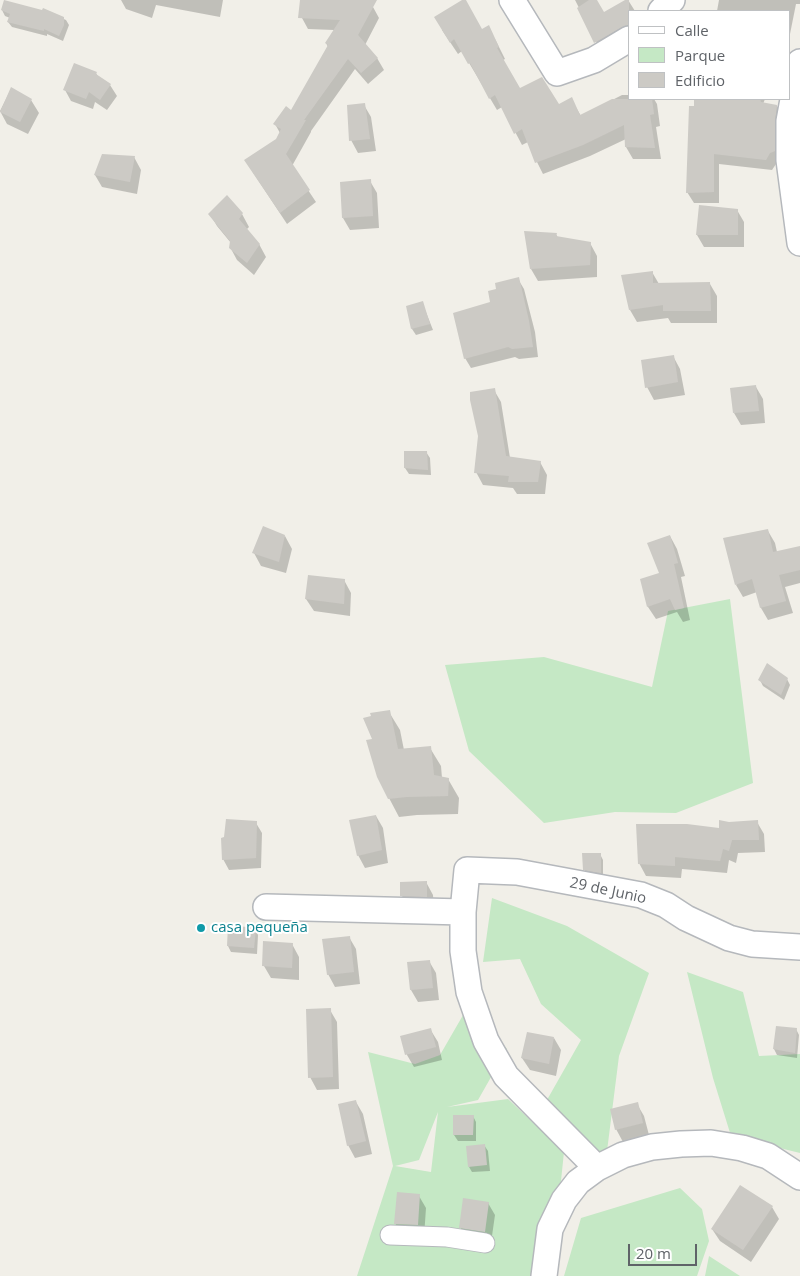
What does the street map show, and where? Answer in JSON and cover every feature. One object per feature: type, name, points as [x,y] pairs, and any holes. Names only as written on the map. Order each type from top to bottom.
[{"type":"street","points":[[512,0],[557,73],[594,60],[628,40]]},
{"type":"street","points":[[662,10],[672,0]]},
{"type":"street","points":[[800,62],[789,120],[789,160],[800,243]]},
{"type":"street","name":"29 de Junio","points":[[463,912],[467,870],[517,872],[641,896],[666,905],[686,918],[729,938],[752,944],[800,947]]},
{"type":"street","points":[[266,907],[463,912],[463,951],[469,992],[486,1041],[506,1076],[597,1168]]},
{"type":"street","points":[[544,1276],[550,1229],[564,1200],[578,1182],[597,1168],[623,1155],[652,1147],[711,1143],[742,1148],[768,1156],[800,1177]]},
{"type":"street","points":[[390,1235],[447,1237],[486,1243]]},
{"type":"green space","points":[[730,599],[753,783],[676,813],[615,812],[544,823],[469,751],[445,665],[544,657],[652,687],[668,611]]},
{"type":"green space","points":[[492,898],[567,926],[649,973],[619,1056],[606,1159],[539,1114],[581,1040],[541,1004],[520,959],[483,962]]},
{"type":"green space","points":[[687,972],[743,992],[759,1056],[800,1054],[800,1153],[731,1136],[713,1078]]},
{"type":"green space","points":[[470,1003],[507,1049],[478,1100],[447,1107],[508,1099],[564,1152],[551,1276],[357,1276],[393,1166],[368,1052],[415,1064],[440,1055]],"holes":[[[438,1112],[431,1172],[395,1166],[419,1160]]]},
{"type":"green space","points":[[680,1188],[702,1209],[709,1241],[697,1276],[564,1276],[581,1218]]},
{"type":"green space","points":[[709,1256],[740,1276],[705,1276]]},
{"type":"building","points":[[4,0],[42,10],[43,8],[64,17],[64,25],[59,36],[44,29],[44,31],[7,22],[10,14],[1,10]]},
{"type":"building","points":[[300,0],[377,0],[358,35],[378,58],[361,73],[348,59],[304,120],[306,120],[286,154],[310,190],[280,213],[244,160],[276,139],[281,129],[273,124],[286,106],[291,110],[328,45],[325,43],[340,20],[298,18]]},
{"type":"building","points":[[462,0],[466,0],[482,29],[489,25],[499,47],[497,48],[520,88],[542,77],[559,104],[572,97],[580,115],[612,99],[652,100],[654,114],[650,115],[655,148],[625,147],[624,125],[583,145],[535,163],[522,129],[514,134],[495,95],[489,99],[470,63],[468,64],[454,39],[450,43],[434,17]]},
{"type":"building","points":[[589,0],[597,0],[604,12],[625,0],[629,0],[628,25],[594,43],[577,8]]},
{"type":"building","points":[[74,63],[97,72],[96,74],[111,84],[100,100],[89,92],[86,99],[63,90]]},
{"type":"building","points":[[11,87],[32,99],[20,122],[0,112]]},
{"type":"building","points":[[694,100],[760,100],[761,102],[777,105],[775,151],[770,153],[766,160],[714,154],[714,192],[686,193],[689,106],[694,106]]},
{"type":"building","points":[[365,103],[370,139],[349,141],[347,105]]},
{"type":"building","points":[[102,154],[135,156],[130,182],[94,175]]},
{"type":"building","points":[[371,179],[373,216],[342,218],[340,182]]},
{"type":"building","points":[[227,195],[243,213],[239,219],[260,244],[247,263],[229,248],[230,241],[208,214]]},
{"type":"building","points":[[699,205],[738,209],[738,235],[696,235]]},
{"type":"building","points":[[524,231],[557,233],[556,236],[591,242],[590,265],[530,269]]},
{"type":"building","points":[[653,271],[653,283],[710,282],[711,311],[663,311],[663,305],[629,310],[621,275]]},
{"type":"building","points":[[519,277],[533,347],[512,349],[508,347],[464,359],[453,313],[490,302],[488,291],[496,289],[495,283]]},
{"type":"building","points":[[423,301],[430,324],[411,329],[406,306]]},
{"type":"building","points":[[674,355],[678,382],[645,388],[641,360]]},
{"type":"building","points":[[756,385],[759,411],[733,413],[730,388]]},
{"type":"building","points":[[495,388],[506,456],[541,461],[538,482],[508,482],[509,476],[474,473],[478,436],[470,392]]},
{"type":"building","points":[[404,451],[427,451],[428,470],[404,468]]},
{"type":"building","points":[[263,526],[285,535],[279,562],[252,553]]},
{"type":"building","points":[[768,529],[773,552],[800,546],[800,570],[779,575],[786,601],[760,608],[752,579],[735,585],[723,538]]},
{"type":"building","points":[[670,535],[678,563],[674,564],[684,608],[675,610],[670,599],[647,607],[640,579],[659,573],[647,543]]},
{"type":"building","points":[[308,575],[345,579],[344,604],[305,599]]},
{"type":"building","points":[[767,663],[788,678],[781,695],[758,680]]},
{"type":"building","points":[[390,710],[398,749],[431,746],[434,775],[449,778],[448,796],[388,799],[377,777],[366,740],[372,739],[363,718],[371,716],[370,713]]},
{"type":"building","points":[[376,815],[382,850],[357,856],[349,820]]},
{"type":"building","points":[[226,819],[257,821],[256,858],[222,860],[221,838],[224,837]]},
{"type":"building","points":[[719,820],[729,822],[758,820],[759,840],[732,840],[729,851],[723,849],[720,861],[675,857],[675,866],[638,864],[636,824],[687,824],[719,828]]},
{"type":"building","points":[[582,853],[601,853],[601,873],[583,870]]},
{"type":"building","points":[[427,881],[427,897],[400,896],[400,882]]},
{"type":"building","points":[[228,925],[256,928],[254,948],[227,946]]},
{"type":"building","points":[[350,936],[354,972],[327,975],[322,939]]},
{"type":"building","points":[[263,941],[293,943],[292,968],[262,966]]},
{"type":"building","points":[[430,960],[433,988],[410,990],[407,962]]},
{"type":"building","points":[[331,1008],[333,1077],[308,1078],[306,1009]]},
{"type":"building","points":[[776,1026],[797,1028],[795,1053],[773,1049]]},
{"type":"building","points":[[431,1028],[436,1047],[405,1055],[400,1036]]},
{"type":"building","points":[[527,1032],[554,1037],[549,1064],[521,1058]]},
{"type":"building","points":[[356,1100],[366,1141],[347,1146],[338,1104]]},
{"type":"building","points":[[638,1102],[643,1123],[615,1130],[610,1109]]},
{"type":"building","points":[[453,1115],[474,1115],[473,1135],[453,1135]]},
{"type":"building","points":[[485,1144],[487,1165],[468,1167],[466,1146]]},
{"type":"building","points":[[740,1185],[773,1206],[743,1250],[711,1229]]},
{"type":"building","points":[[397,1192],[420,1194],[418,1225],[394,1224]]},
{"type":"building","points":[[463,1198],[489,1202],[485,1232],[459,1228]]},
{"type":"place","name":"casa pequeña","points":[[201,928]]}]
